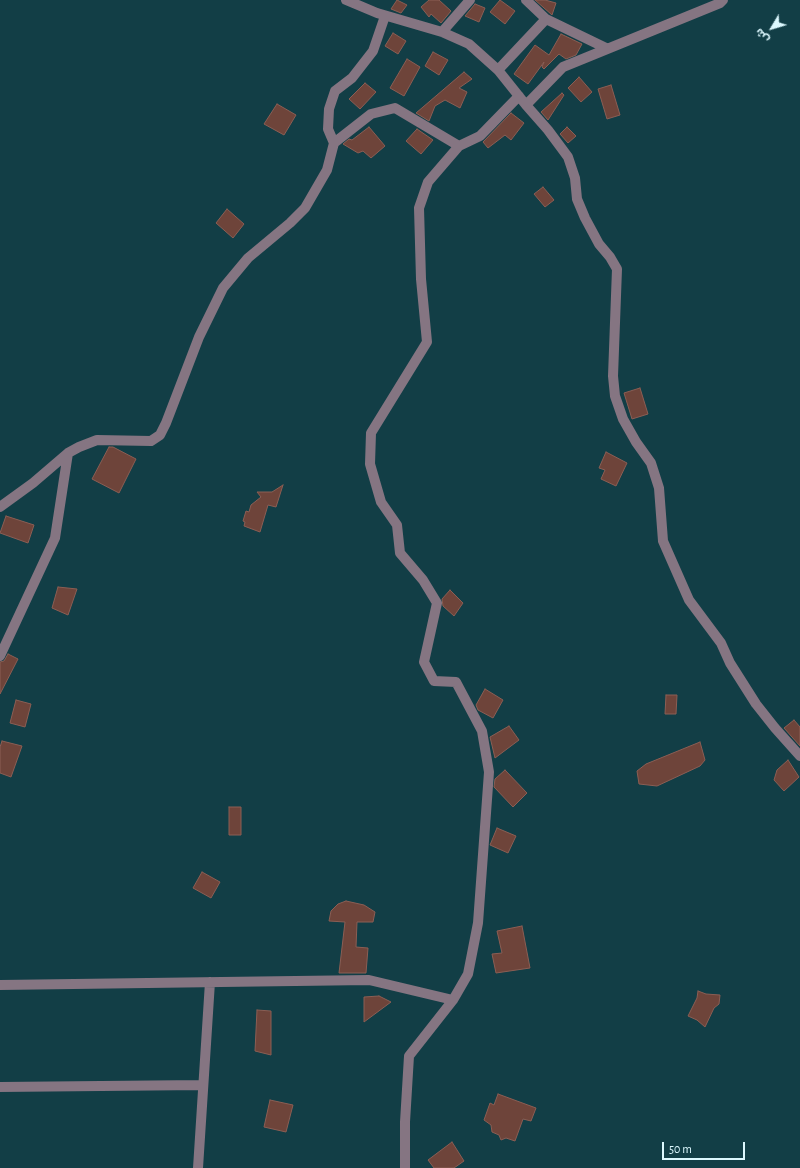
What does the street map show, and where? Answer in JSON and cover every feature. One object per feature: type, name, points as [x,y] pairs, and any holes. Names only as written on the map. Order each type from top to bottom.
[{"type":"street","points":[[346,0],[385,16],[442,32],[469,44],[498,70],[548,130],[568,157],[575,178],[577,199],[585,218],[599,244],[610,257],[617,269],[613,360],[615,396],[624,419],[636,442],[651,463],[658,488],[663,541],[689,600],[721,643],[730,663],[756,704],[800,756]]},
{"type":"street","points":[[442,32],[470,0]]},
{"type":"street","points":[[526,0],[546,19],[606,48]]},
{"type":"street","points":[[526,105],[563,67],[606,48],[720,3],[723,0]]},
{"type":"street","points":[[334,143],[328,130],[329,109],[335,91],[352,78],[373,51],[385,16]]},
{"type":"street","points":[[498,70],[546,19]]},
{"type":"street","points":[[405,1168],[405,1122],[409,1056],[452,1000],[468,974],[478,924],[489,772],[482,731],[456,682],[434,681],[424,662],[437,604],[423,580],[400,553],[397,525],[381,502],[370,464],[371,433],[427,342],[421,279],[419,208],[428,182],[459,146],[480,136],[519,96]]},
{"type":"street","points":[[0,507],[33,483],[68,453],[97,440],[151,440],[160,435],[199,337],[223,288],[248,258],[290,224],[305,208],[327,170],[334,143],[371,114],[394,108],[459,146]]},
{"type":"street","points":[[0,656],[55,538],[68,453]]},
{"type":"street","points":[[0,985],[369,980],[452,1000]]},
{"type":"street","points":[[198,1168],[202,1085],[210,982]]},
{"type":"street","points":[[0,1087],[202,1085]]},
{"type":"building","points":[[397,0],[407,5],[401,13],[391,9]]},
{"type":"building","points":[[429,0],[439,0],[451,11],[441,23],[431,14],[429,17],[421,7]]},
{"type":"building","points":[[500,0],[515,11],[505,24],[490,12]]},
{"type":"building","points":[[535,0],[545,0],[556,3],[552,15]]},
{"type":"building","points":[[475,4],[485,8],[479,22],[465,16]]},
{"type":"building","points":[[393,33],[406,41],[398,54],[385,46]]},
{"type":"building","points":[[561,34],[582,44],[576,55],[566,59],[559,54],[544,69],[542,67],[544,62],[528,84],[514,74],[535,45],[549,55]]},
{"type":"building","points":[[433,52],[448,60],[439,75],[425,66]]},
{"type":"building","points":[[407,59],[420,67],[404,96],[390,88]]},
{"type":"building","points":[[464,72],[472,79],[459,88],[467,92],[460,108],[445,100],[435,106],[429,121],[416,113]]},
{"type":"building","points":[[579,77],[592,92],[581,102],[568,88]]},
{"type":"building","points":[[365,83],[376,92],[360,109],[349,99]]},
{"type":"building","points":[[611,85],[620,115],[607,119],[598,89]]},
{"type":"building","points":[[562,93],[564,95],[548,120],[541,112]]},
{"type":"building","points":[[277,104],[296,115],[284,135],[264,124]]},
{"type":"building","points":[[511,113],[524,123],[511,140],[505,135],[488,148],[483,142]]},
{"type":"building","points":[[369,127],[385,146],[371,158],[363,151],[358,153],[343,144],[349,139],[352,140]]},
{"type":"building","points":[[567,127],[576,136],[568,143],[560,134]]},
{"type":"building","points":[[417,129],[433,140],[421,154],[406,141]]},
{"type":"building","points":[[543,187],[554,200],[545,207],[534,194]]},
{"type":"building","points":[[227,209],[244,224],[233,238],[216,223]]},
{"type":"building","points":[[640,388],[648,414],[632,419],[624,393]]},
{"type":"building","points":[[109,447],[113,447],[136,459],[119,493],[92,479]]},
{"type":"building","points":[[606,452],[627,463],[616,486],[601,479],[605,470],[599,468]]},
{"type":"building","points":[[283,485],[276,507],[268,505],[260,532],[244,526],[245,522],[243,521],[246,511],[249,512],[251,505],[261,497],[257,492],[272,492]]},
{"type":"building","points":[[6,516],[34,525],[28,543],[0,533]]},
{"type":"building","points":[[58,587],[77,589],[68,615],[52,608]]},
{"type":"building","points":[[450,590],[463,603],[454,616],[443,606],[442,599]]},
{"type":"building","points":[[8,654],[18,659],[0,694],[0,662],[4,661]]},
{"type":"building","points":[[485,689],[503,700],[493,718],[478,710],[476,705]]},
{"type":"building","points":[[666,695],[677,695],[676,714],[665,714]]},
{"type":"building","points":[[16,700],[31,704],[25,727],[10,723]]},
{"type":"building","points":[[794,720],[800,727],[800,746],[784,728]]},
{"type":"building","points":[[509,726],[519,740],[495,758],[490,737]]},
{"type":"building","points":[[2,741],[22,746],[11,777],[0,773],[0,747]]},
{"type":"building","points":[[700,742],[705,760],[700,766],[657,786],[639,784],[637,771],[646,764]]},
{"type":"building","points":[[788,760],[799,777],[784,791],[774,780],[777,770]]},
{"type":"building","points":[[505,770],[527,793],[513,807],[494,787],[495,779]]},
{"type":"building","points":[[229,807],[241,807],[241,835],[229,835]]},
{"type":"building","points":[[497,828],[516,836],[508,853],[490,845]]},
{"type":"building","points":[[202,872],[220,882],[211,898],[193,888]]},
{"type":"building","points":[[346,901],[364,905],[375,912],[373,922],[357,922],[356,947],[368,948],[366,973],[339,973],[345,922],[329,921],[331,911],[338,904]]},
{"type":"building","points":[[522,926],[530,968],[496,973],[492,954],[502,953],[497,931]]},
{"type":"building","points":[[698,991],[706,994],[720,995],[719,1004],[714,1008],[705,1027],[697,1020],[688,1016],[697,998]]},
{"type":"building","points":[[379,996],[391,1002],[364,1022],[364,997]]},
{"type":"building","points":[[257,1010],[271,1011],[271,1055],[255,1051]]},
{"type":"building","points":[[498,1094],[536,1108],[531,1121],[523,1119],[515,1141],[506,1138],[501,1140],[499,1135],[492,1132],[491,1125],[484,1120],[490,1103],[494,1105]]},
{"type":"building","points":[[270,1100],[293,1105],[286,1132],[264,1127]]},
{"type":"building","points":[[452,1142],[464,1161],[454,1168],[434,1168],[428,1160]]}]
